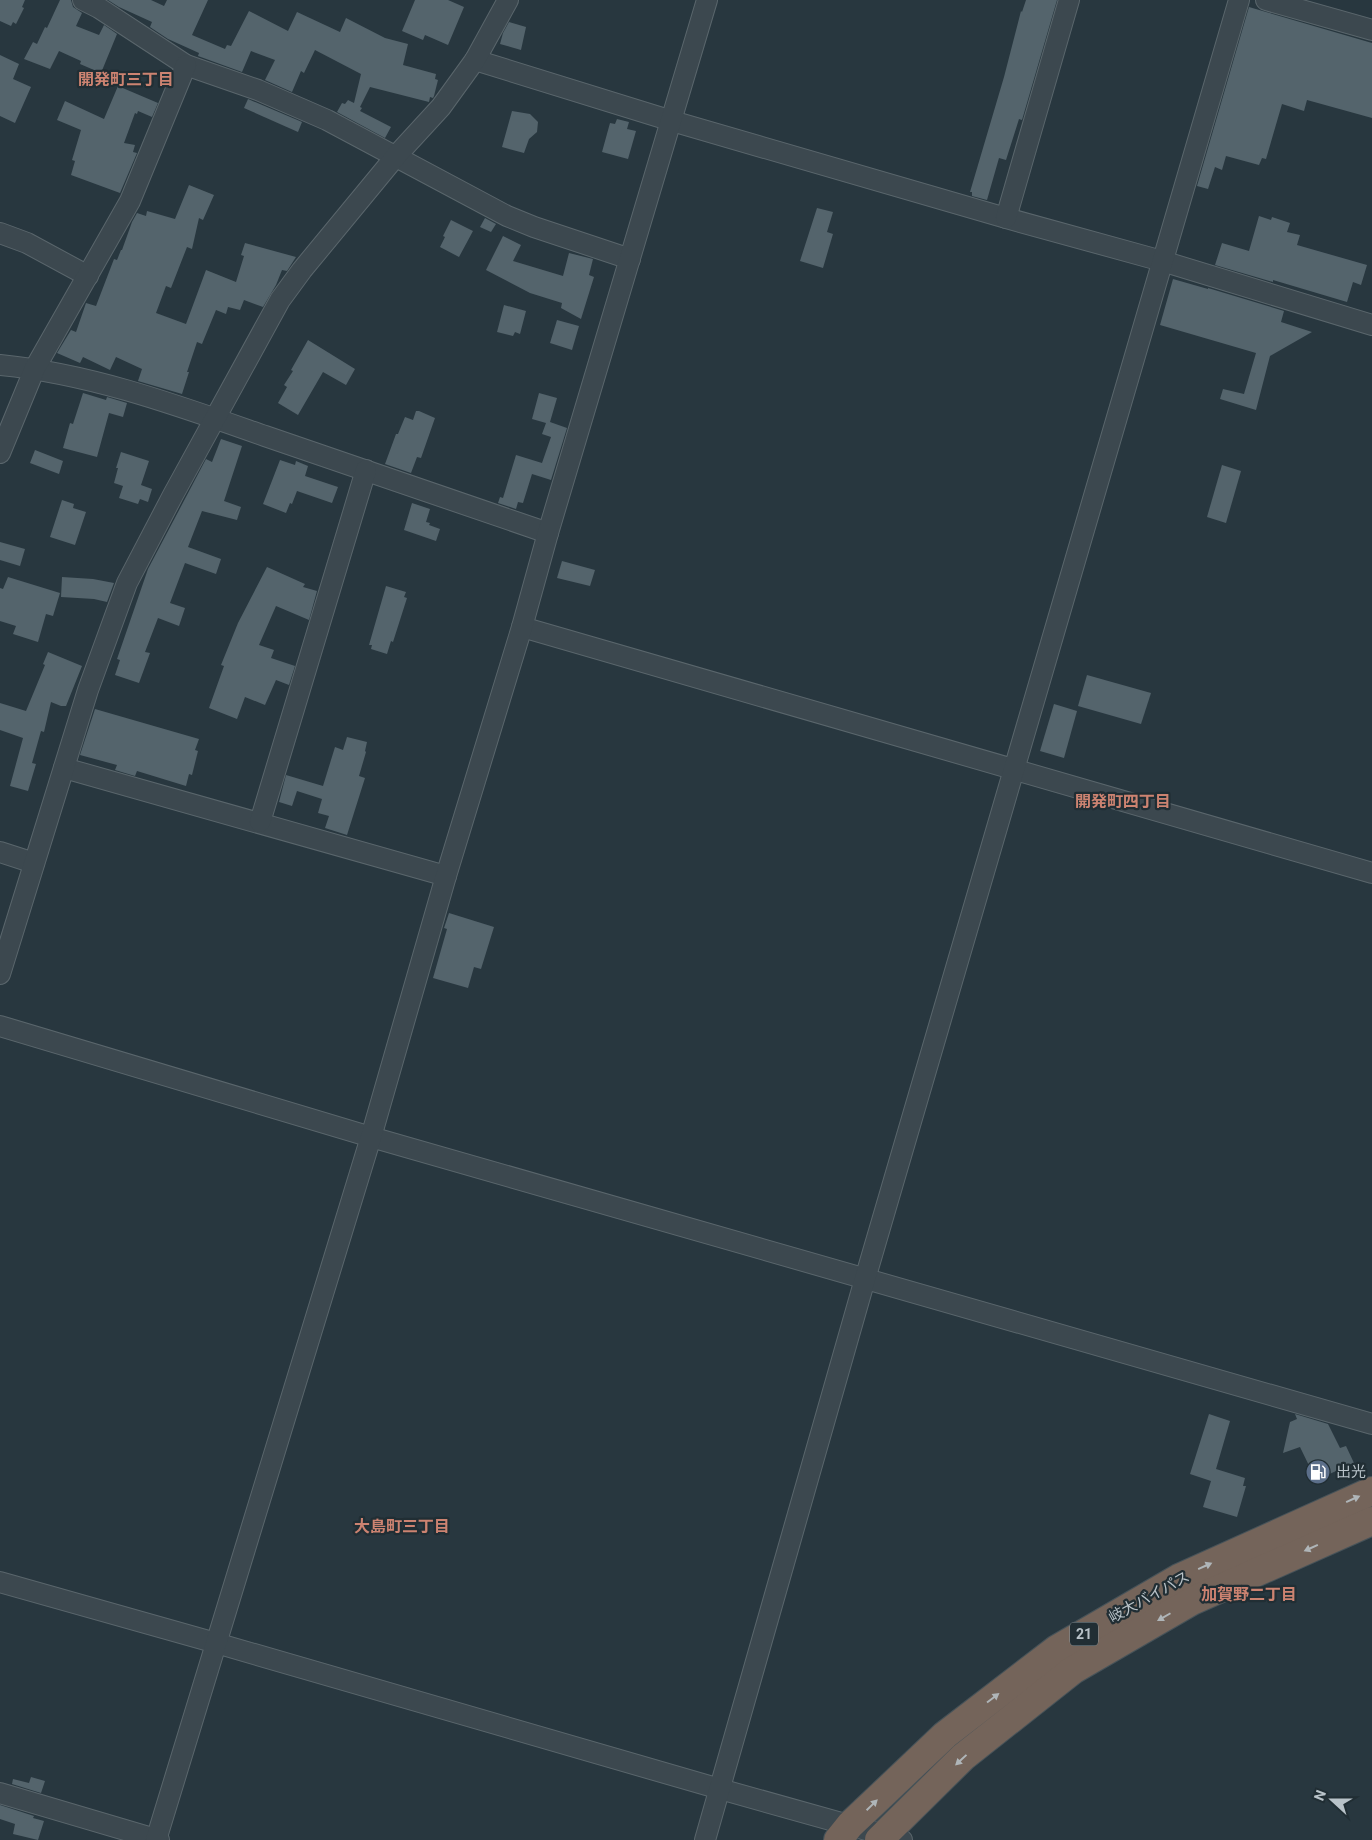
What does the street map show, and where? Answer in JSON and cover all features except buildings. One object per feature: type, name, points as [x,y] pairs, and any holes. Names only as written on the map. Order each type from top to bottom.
[{"type":"highway","name":"岐大バイパス","points":[[844,1833],[944,1735],[1057,1649],[1179,1578],[1372,1491]]},
{"type":"highway","name":"岐大バイパス","points":[[889,1838],[963,1758],[1073,1670],[1192,1601],[1372,1521]]},
{"type":"street","points":[[0,974],[88,690],[127,584],[280,300],[302,270],[396,156],[441,107],[475,60],[508,0]]},
{"type":"street","points":[[0,1793],[158,1840],[216,1642],[371,1137],[446,876],[708,0]]},
{"type":"street","points":[[1006,218],[1069,0]]},
{"type":"street","points":[[705,1840],[866,1279],[1239,0]]},
{"type":"street","points":[[1266,0],[1372,30]]},
{"type":"street","points":[[95,3],[186,65],[258,90],[327,120],[507,216],[630,259]]},
{"type":"street","points":[[475,60],[672,121],[1006,218],[1162,261],[1372,325]]},
{"type":"street","points":[[0,453],[36,368],[130,201],[186,65]]},
{"type":"street","points":[[0,233],[27,243],[88,276]]},
{"type":"street","points":[[0,365],[36,368],[83,378],[215,419],[548,533]]},
{"type":"street","points":[[260,822],[366,470]]},
{"type":"street","points":[[522,627],[1014,771],[1372,873]]},
{"type":"street","points":[[64,768],[446,876]]},
{"type":"street","points":[[0,852],[34,863]]},
{"type":"street","points":[[0,1026],[371,1137],[1372,1424]]},
{"type":"street","points":[[0,1582],[216,1642],[720,1789],[844,1833],[889,1838]]},
{"type":"place","name":"出光","points":[[1318,1472]]},
{"type":"district","name":"開発町三丁目","points":[[126,79]]},
{"type":"district","name":"開発町四丁目","points":[[1123,801]]},
{"type":"district","name":"大島町三丁目","points":[[402,1526]]},
{"type":"district","name":"加賀野二丁目","points":[[1249,1594]]}]
